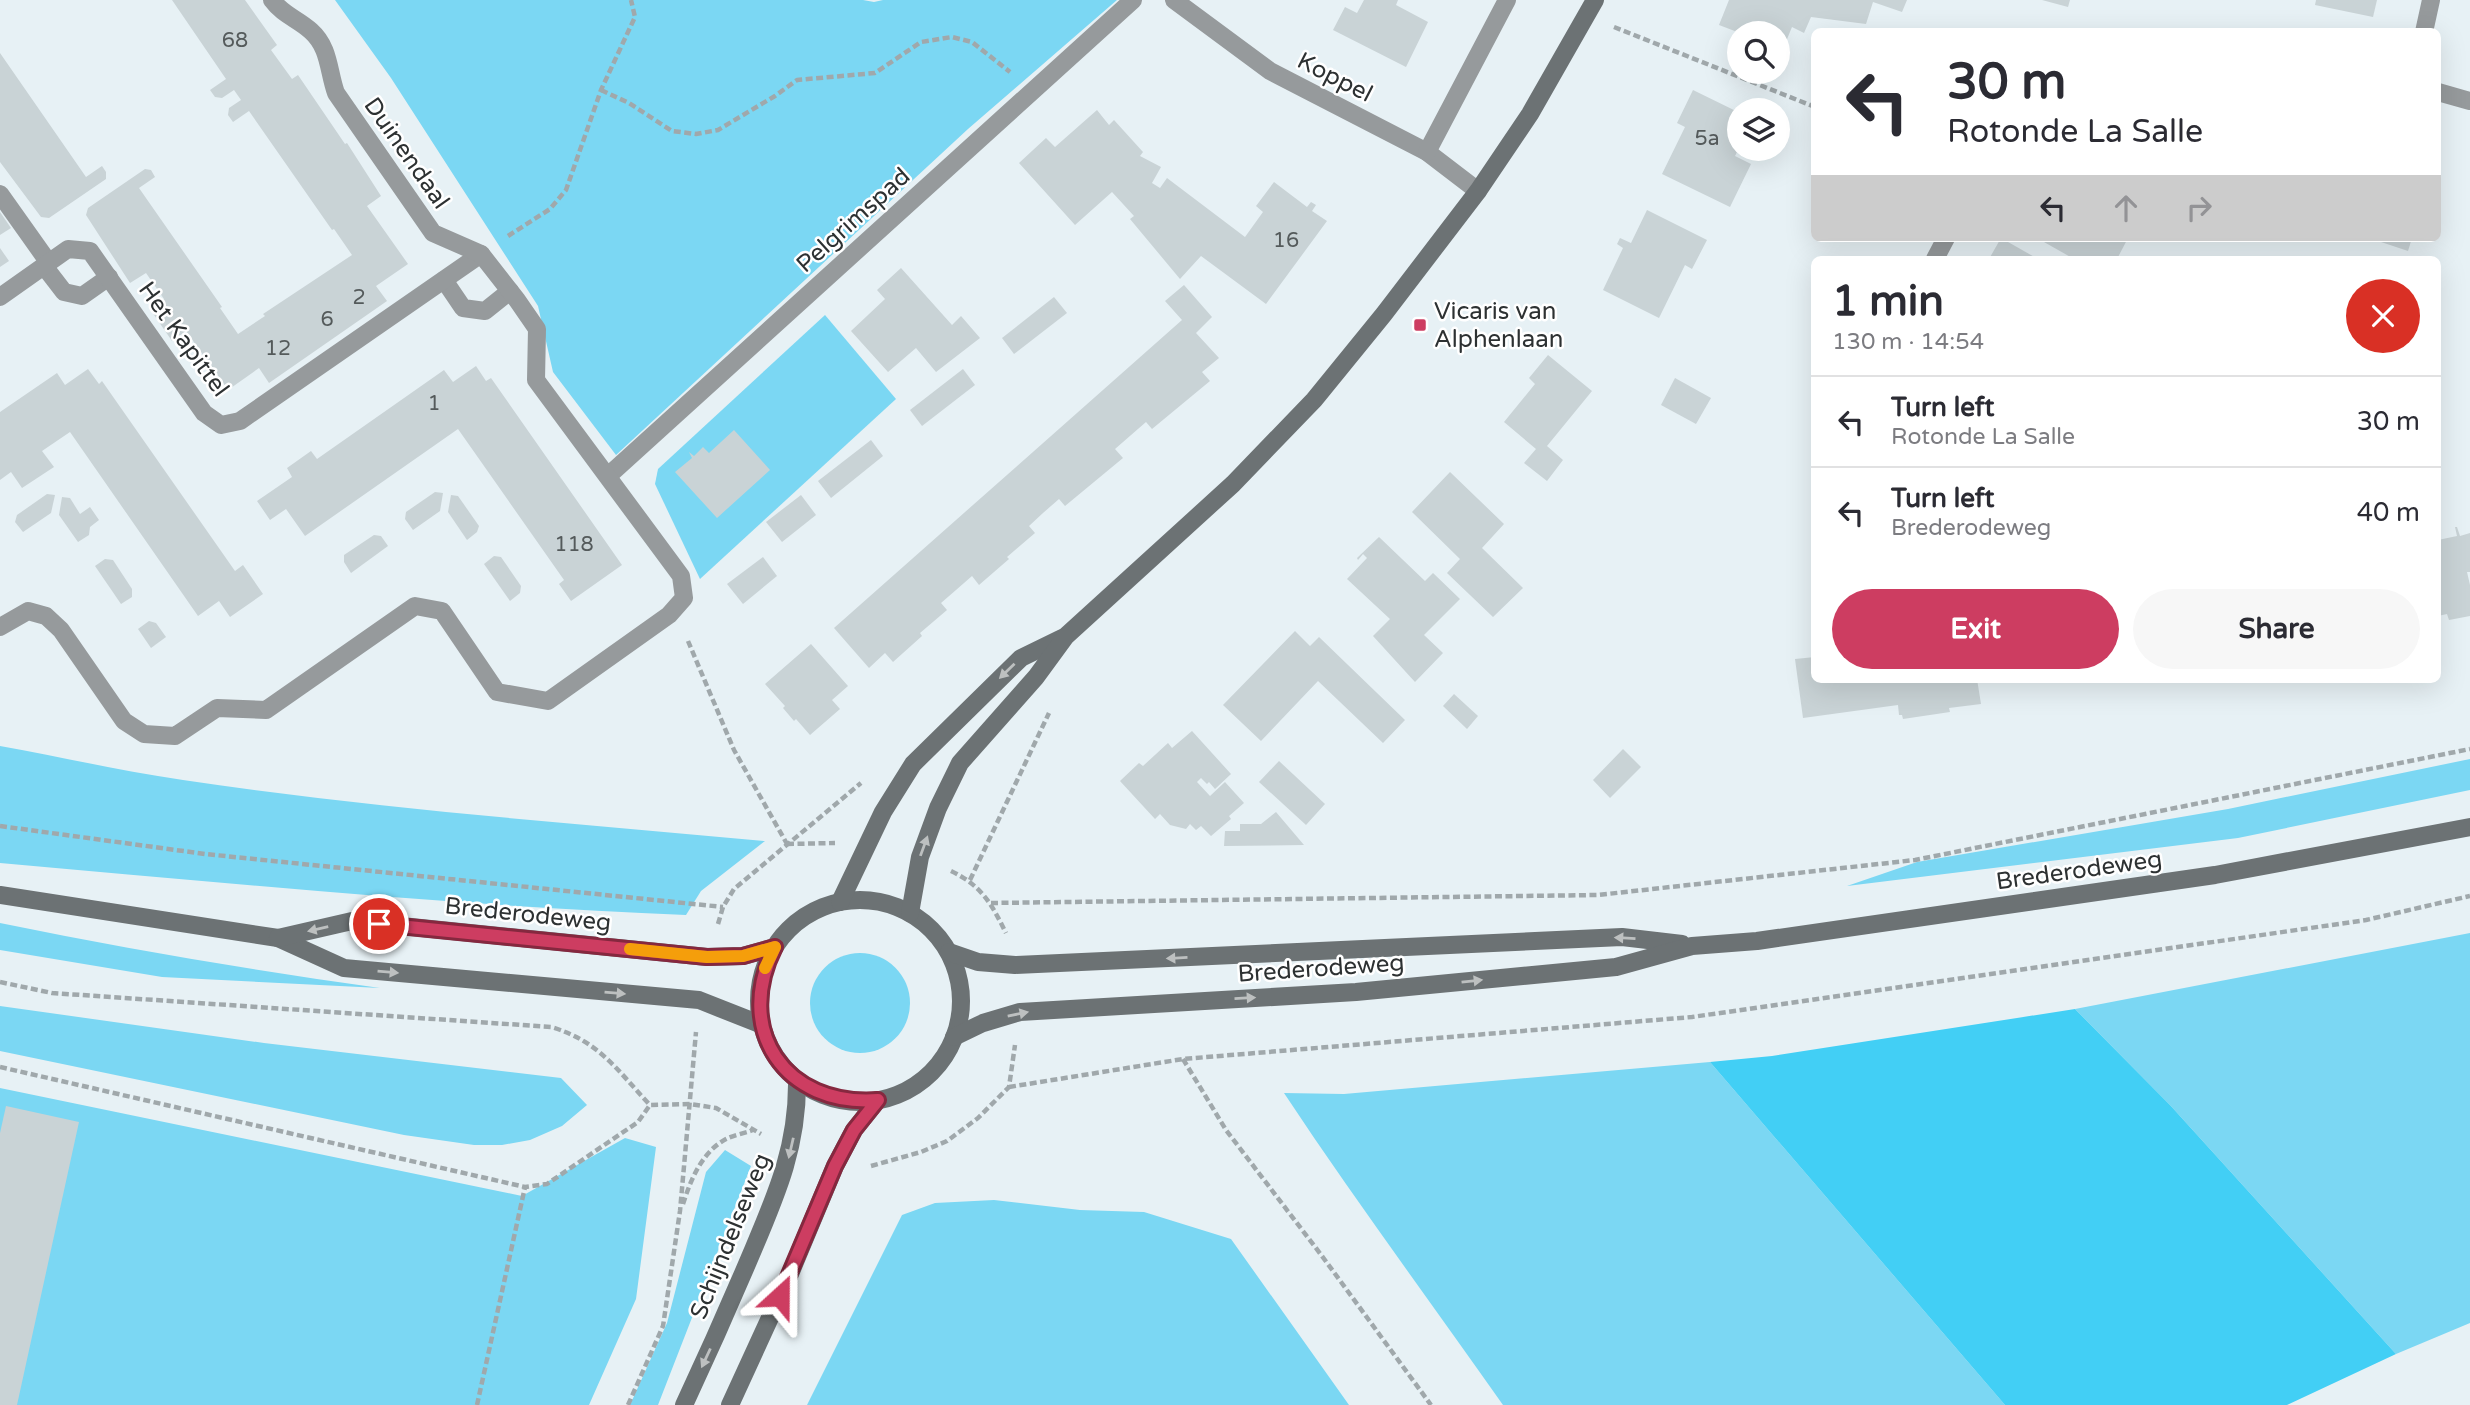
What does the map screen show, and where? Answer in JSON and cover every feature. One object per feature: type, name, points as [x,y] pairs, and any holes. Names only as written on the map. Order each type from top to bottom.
[{"type":"main road","points":[[910,913],[920,856],[938,808],[960,763],[1036,677],[1066,636],[1233,484],[1314,400],[1478,191],[1530,114],[1591,8]]},
{"type":"main road","points":[[839,902],[883,811],[913,764],[1021,658],[1066,636]]},
{"type":"main road","name":"Brederodeweg","points":[[954,1037],[983,1023],[1020,1012],[1356,992],[1616,967],[1692,946],[1757,941],[2215,875],[2470,827]]},
{"type":"main road","name":"Brederodeweg","points":[[0,895],[278,938],[345,968],[699,1000],[762,1025]]},
{"type":"main road","points":[[860,899],[887,903],[910,913],[933,930],[949,951],[960,979],[961,1009],[954,1037],[945,1056],[932,1072],[898,1095],[857,1102],[835,1099],[815,1091],[797,1080],[775,1056],[762,1025],[760,985],[775,947],[791,927],[811,912],[839,902],[860,899]]},
{"type":"main road","name":"Brederodeweg","points":[[278,938],[352,921],[707,957],[743,956],[775,947]]},
{"type":"main road","name":"Brederodeweg","points":[[949,951],[978,962],[1015,965],[1622,937],[1692,946]]},
{"type":"main road","name":"Schijndelseweg","points":[[684,1405],[773,1203],[791,1151],[798,1112],[797,1080]]},
{"type":"main road","points":[[730,1405],[790,1274],[835,1166],[854,1130],[878,1100]]},
{"type":"street","name":"Duinendaal","points":[[272,0],[279,10],[310,30],[321,42],[328,57],[329,75],[336,93],[433,233],[481,254],[537,329],[536,380],[681,576],[684,598],[669,615]]},
{"type":"street","name":"Pelgrimspad","points":[[608,476],[1133,0]]},
{"type":"street","name":"Koppel","points":[[1174,0],[1270,71],[1427,152],[1478,191]]},
{"type":"street","points":[[1427,152],[1507,0]]},
{"type":"street","points":[[2425,28],[2431,0]]},
{"type":"street","points":[[2441,93],[2470,101]]},
{"type":"street","points":[[0,194],[64,292],[82,296],[109,277]]},
{"type":"street","name":"Het Kapittel","points":[[0,297],[68,248],[90,251],[204,413],[221,425],[240,421],[481,254]]},
{"type":"street","points":[[444,280],[463,308],[485,311],[510,291]]},
{"type":"street","points":[[0,627],[28,611],[46,616],[61,630],[124,721],[144,734],[175,736],[217,708],[266,710],[415,606],[442,611],[497,692],[548,701],[669,615]]},
{"type":"path","points":[[481,254],[550,209],[566,190],[601,90],[635,17],[631,0]]},
{"type":"path","points":[[1591,8],[1811,105]]},
{"type":"path","points":[[601,90],[629,103],[672,131],[696,134],[718,130],[797,80],[875,73],[921,42],[952,37],[972,42],[1032,90]]},
{"type":"path","points":[[669,615],[691,644],[734,750],[787,844]]},
{"type":"path","points":[[970,880],[1054,704]]},
{"type":"path","points":[[991,904],[1598,895],[1915,860],[2470,749]]},
{"type":"path","points":[[707,957],[723,907],[734,889],[870,775]]},
{"type":"path","points":[[0,826],[205,855],[723,907]]},
{"type":"path","points":[[1009,1087],[1182,1059],[1692,1017],[2367,920],[2470,896]]},
{"type":"path","points":[[0,982],[52,993],[551,1027],[575,1034],[598,1049],[650,1105],[690,1104]]},
{"type":"path","points":[[680,1211],[699,1000]]},
{"type":"path","points":[[1182,1059],[1226,1130],[1431,1405]]},
{"type":"path","points":[[0,1067],[525,1187],[547,1184],[638,1122],[650,1105]]},
{"type":"path","points":[[680,1211],[693,1173],[707,1156],[725,1139],[753,1130]]},
{"type":"path","points":[[477,1405],[525,1187]]},
{"type":"path","name":"Schijndelseweg","points":[[628,1405],[663,1326],[680,1211]]},
{"type":"shaded area","points":[[335,0],[1117,0],[968,129],[616,455],[553,372],[538,306],[391,78]]},
{"type":"shaded area","points":[[825,315],[896,399],[700,579],[655,484],[658,469]]},
{"type":"shaded area","points":[[0,746],[160,776],[255,790],[474,815],[765,841],[701,891],[686,915],[428,900],[0,863]]},
{"type":"shaded area","points":[[2470,759],[2470,790],[2238,838],[1847,886],[1917,862],[2228,809]]},
{"type":"shaded area","points":[[0,923],[189,959],[380,988],[162,977],[0,950]]},
{"type":"shaded area","points":[[2470,933],[2470,1323],[2396,1354],[2170,1105],[2075,1009]]},
{"type":"shaded area","points":[[860,953],[879,957],[896,967],[906,984],[910,1003],[906,1022],[896,1039],[879,1049],[860,1053],[841,1049],[824,1039],[814,1022],[810,1003],[814,984],[824,967],[841,957]]},
{"type":"shaded area","points":[[0,1006],[264,1043],[561,1078],[587,1105],[562,1126],[530,1140],[502,1145],[474,1145],[404,1135],[0,1051]]},
{"type":"shaded area","points":[[2075,1009],[2170,1105],[2396,1354],[2287,1405],[2005,1405],[1710,1062],[1772,1056]]},
{"type":"shaded area","points":[[1710,1062],[2005,1405],[1503,1405],[1284,1093],[1344,1094]]},
{"type":"shaded area","points":[[0,1088],[522,1196],[625,1138],[656,1147],[636,1299],[589,1405],[0,1405]]},
{"type":"shaded area","points":[[725,1150],[751,1166],[658,1405],[630,1405],[667,1323],[706,1172]]},
{"type":"shaded area","points":[[994,1200],[1080,1210],[1144,1212],[1231,1239],[1349,1405],[807,1405],[902,1215],[935,1203]]},
{"type":"building","points":[[172,0],[245,0],[277,45],[271,50],[292,79],[298,75],[381,196],[367,206],[408,264],[376,286],[387,301],[269,383],[259,368],[228,390],[186,331],[172,341],[150,309],[164,299],[146,273],[130,283],[86,215],[88,208],[145,169],[151,170],[155,177],[139,188],[238,334],[265,316],[263,314],[352,255],[249,111],[233,122],[228,115],[229,108],[241,100],[234,90],[222,98],[215,97],[210,90],[226,79]]},
{"type":"building","points":[[1364,0],[1398,0],[1396,5],[1428,22],[1406,67],[1333,30],[1345,7],[1357,13]]},
{"type":"building","points":[[1729,0],[1907,0],[1902,12],[1873,2],[1866,24],[1811,17],[1804,33],[1792,27],[1790,32],[1790,21],[1727,21],[1727,28],[1719,25]]},
{"type":"building","points":[[2042,0],[2070,0],[2068,7]]},
{"type":"building","points":[[2316,0],[2377,0],[2373,17],[2315,5]]},
{"type":"building","points":[[0,53],[86,177],[102,166],[106,172],[106,179],[49,218],[41,217],[0,162]]},
{"type":"building","points":[[1693,90],[1727,107],[1727,161],[1745,161],[1751,164],[1730,207],[1662,174],[1685,127],[1677,123]]},
{"type":"building","points":[[1097,110],[1109,125],[1114,120],[1143,152],[1140,156],[1161,167],[1152,183],[1160,188],[1167,178],[1245,237],[1263,212],[1256,206],[1274,182],[1307,207],[1311,202],[1316,205],[1312,211],[1327,221],[1266,304],[1201,256],[1180,279],[1130,219],[1134,216],[1112,192],[1075,225],[1019,163],[1046,138],[1055,147]]},
{"type":"building","points":[[1647,210],[1707,240],[1692,269],[1685,265],[1659,318],[1603,290],[1623,248],[1617,244],[1620,238],[1631,243]]},
{"type":"building","points":[[0,212],[11,228],[0,235]]},
{"type":"building","points":[[1999,242],[2008,242],[2033,256],[1991,256]]},
{"type":"building","points":[[2044,242],[2126,242],[2119,256],[2069,256]]},
{"type":"building","points":[[2381,242],[2411,242],[2408,251]]},
{"type":"building","points":[[0,248],[9,261],[0,267]]},
{"type":"building","points":[[901,268],[952,325],[961,316],[980,338],[936,372],[916,348],[888,372],[851,331],[885,299],[877,290]]},
{"type":"building","points":[[1184,285],[1212,317],[1196,333],[1219,358],[1202,372],[1210,381],[1152,429],[1146,422],[1115,449],[1123,458],[1065,506],[1059,499],[1043,513],[1029,526],[1035,533],[979,585],[972,576],[941,603],[947,610],[920,633],[922,636],[893,662],[885,653],[869,668],[834,628],[1182,320],[1165,301]]},
{"type":"building","points":[[1054,297],[1067,313],[1014,354],[1002,338]]},
{"type":"building","points":[[1548,355],[1592,391],[1547,446],[1563,460],[1547,481],[1524,463],[1536,449],[1504,422],[1535,384],[1529,378]]},
{"type":"building","points":[[476,366],[486,381],[491,378],[622,565],[571,601],[559,584],[564,580],[458,429],[305,536],[286,509],[270,520],[257,501],[292,477],[287,468],[311,451],[317,459],[444,370],[453,382]]},
{"type":"building","points":[[88,369],[99,384],[102,381],[235,571],[243,565],[263,594],[230,617],[219,601],[198,616],[70,432],[42,451],[54,467],[22,488],[11,472],[0,480],[0,412],[57,373],[65,385]]},
{"type":"building","points":[[963,369],[975,385],[922,426],[910,410]]},
{"type":"building","points":[[1675,378],[1711,398],[1696,424],[1661,405]]},
{"type":"building","points":[[734,430],[770,470],[717,518],[675,472],[692,458],[689,452],[694,456],[703,447],[709,453]]},
{"type":"building","points":[[871,440],[883,456],[831,498],[818,481]]},
{"type":"building","points":[[1450,472],[1504,524],[1482,548],[1523,588],[1493,617],[1447,573],[1460,559],[1412,512]]},
{"type":"building","points":[[435,492],[443,493],[440,511],[413,530],[405,519],[406,512]]},
{"type":"building","points":[[47,494],[55,495],[51,513],[23,532],[15,522],[17,515]]},
{"type":"building","points":[[451,495],[458,496],[479,526],[477,532],[467,540],[448,512]]},
{"type":"building","points":[[801,495],[816,515],[782,542],[766,522]]},
{"type":"building","points":[[62,497],[70,498],[80,514],[90,507],[99,520],[90,527],[89,535],[78,542],[59,515]]},
{"type":"building","points":[[2455,527],[2460,536],[2470,533],[2470,572],[2467,572],[2470,585],[2470,616],[2449,620],[2447,614],[2441,615],[2441,539],[2457,536]]},
{"type":"building","points":[[374,535],[381,536],[388,546],[351,573],[344,562],[344,555]]},
{"type":"building","points":[[1379,537],[1425,581],[1433,573],[1460,599],[1424,635],[1443,653],[1415,682],[1373,636],[1390,619],[1347,579],[1367,558],[1363,554],[1358,560],[1357,558]]},
{"type":"building","points":[[494,556],[501,557],[521,586],[520,593],[510,601],[484,564]]},
{"type":"building","points":[[763,557],[777,576],[743,604],[727,584]]},
{"type":"building","points":[[105,559],[113,560],[132,589],[132,597],[121,604],[95,566]]},
{"type":"building","points":[[149,621],[156,623],[166,637],[151,648],[138,629]]},
{"type":"building","points":[[1295,631],[1310,646],[1319,637],[1405,720],[1383,743],[1318,681],[1261,741],[1223,705]]},
{"type":"building","points":[[811,644],[848,686],[832,700],[840,709],[810,735],[796,719],[794,721],[783,708],[785,706],[765,684]]},
{"type":"building","points":[[1811,657],[1811,683],[1978,683],[1981,704],[1949,708],[1950,712],[1903,719],[1902,715],[1899,715],[1898,705],[1803,718],[1795,659]]},
{"type":"building","points":[[1454,694],[1478,716],[1467,729],[1443,706]]},
{"type":"building","points":[[1192,731],[1231,774],[1215,789],[1201,778],[1197,782],[1210,796],[1225,782],[1244,803],[1229,816],[1231,819],[1211,836],[1201,826],[1196,830],[1190,824],[1186,829],[1170,825],[1160,814],[1155,819],[1120,781],[1139,763],[1143,766],[1168,743],[1172,748]]},
{"type":"building","points":[[1623,749],[1641,767],[1610,798],[1593,780]]},
{"type":"building","points":[[1279,761],[1325,804],[1306,825],[1259,782]]},
{"type":"building","points":[[1276,812],[1304,845],[1224,846],[1225,831],[1240,831],[1240,824],[1261,824]]},
{"type":"building","points":[[6,1106],[79,1122],[17,1405],[0,1405],[0,1133]]},
{"type":"slow traffic","points":[[630,949],[707,957],[743,956],[775,947],[765,968]]},
{"type":"place","name":"Vicaris van Alphenlaan","points":[[1420,325]]},
{"type":"route","points":[[379,924],[707,957],[743,956],[775,947],[760,985],[759,1005],[767,1041],[775,1056],[797,1080],[815,1091],[835,1099],[857,1102],[878,1100],[854,1130],[835,1166],[780,1296]]}]
